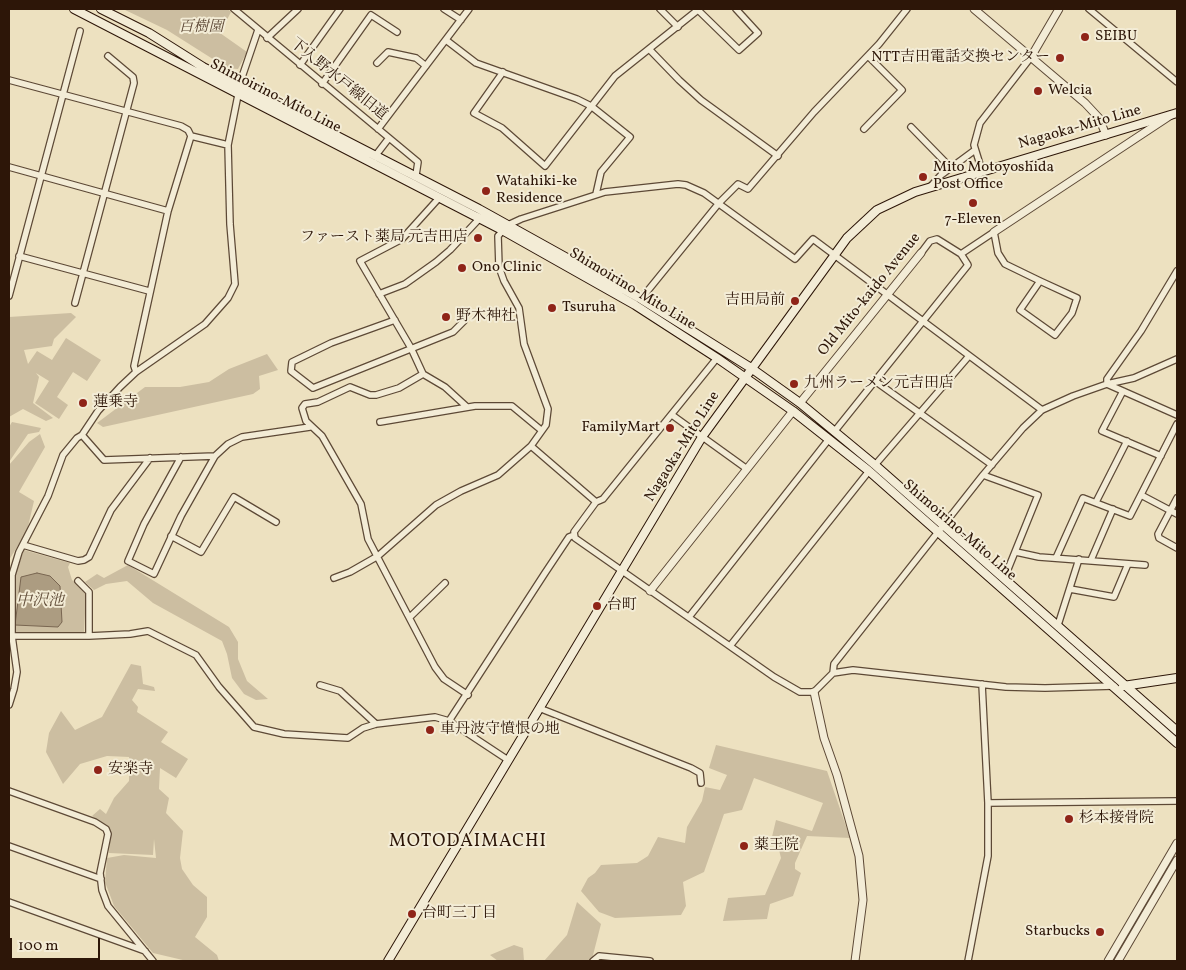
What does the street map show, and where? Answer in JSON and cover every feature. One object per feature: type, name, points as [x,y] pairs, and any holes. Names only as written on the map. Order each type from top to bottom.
[{"type":"main road","name":"Shimoirino-Mito Line","points":[[74,9],[178,64],[239,89],[416,175],[635,306],[717,358],[745,376],[829,439],[872,468]]},
{"type":"main road","name":"Shimoirino-Mito Line","points":[[100,9],[149,33],[239,89],[439,198],[479,219],[505,228],[641,299],[751,368],[834,432],[1177,743]]},
{"type":"main road","name":"Nagaoka-Mito Line","points":[[388,961],[702,436],[833,255],[858,226],[877,210],[896,200],[930,187],[1174,114]]},
{"type":"main road","name":"Shimoirino-Mito Line","points":[[942,529],[1004,578],[1177,731]]},
{"type":"main road","points":[[1114,686],[1127,686],[1177,678]]},
{"type":"street","name":"下入野水戸線旧道","points":[[234,9],[300,66],[418,162],[416,175]]},
{"type":"street","points":[[267,38],[298,9]]},
{"type":"street","points":[[300,66],[340,9]]},
{"type":"street","points":[[444,9],[460,20]]},
{"type":"street","points":[[378,129],[469,9]]},
{"type":"street","points":[[660,9],[678,27]]},
{"type":"street","points":[[503,72],[474,113],[502,128],[545,166],[615,76],[699,9],[739,50],[758,33],[736,9]]},
{"type":"street","points":[[641,299],[719,203],[738,184],[748,190],[814,112],[868,56],[907,9]]},
{"type":"street","points":[[974,9],[1093,111],[1102,124],[1106,135]]},
{"type":"street","points":[[982,171],[975,150],[975,138],[980,123],[1031,57],[1059,9]]},
{"type":"street","points":[[1089,9],[1177,82]]},
{"type":"street","points":[[322,84],[371,15],[397,32]]},
{"type":"street","points":[[9,705],[17,672],[12,636],[12,575],[23,545],[48,496],[63,455],[77,438],[82,435],[98,411],[136,372],[204,324],[228,298],[235,284],[228,145],[239,89],[258,30]]},
{"type":"street","points":[[9,296],[10,281],[20,256],[80,31]]},
{"type":"street","points":[[446,40],[476,63],[567,94],[592,106],[630,137],[601,172],[596,194]]},
{"type":"street","points":[[650,50],[701,100],[778,156]]},
{"type":"street","points":[[377,63],[388,52],[416,58],[426,66]]},
{"type":"street","points":[[75,303],[134,77],[108,56]]},
{"type":"street","points":[[864,129],[902,90],[868,56]]},
{"type":"street","points":[[9,80],[181,126],[188,130],[191,136],[168,211],[149,291],[134,366],[136,372]]},
{"type":"street","points":[[834,432],[968,265],[961,254],[1174,114]]},
{"type":"street","points":[[911,127],[951,168]]},
{"type":"street","points":[[191,136],[228,145]]},
{"type":"street","points":[[376,155],[389,138]]},
{"type":"street","points":[[930,187],[975,150]]},
{"type":"street","points":[[9,167],[168,211]]},
{"type":"street","points":[[334,578],[350,572],[378,556],[436,505],[467,488],[498,475],[531,446],[542,430],[548,419],[548,409],[524,344],[519,308],[504,281],[499,267],[497,238],[505,228],[596,194],[622,189],[678,184],[696,189],[719,203],[795,260],[813,239],[1042,410]]},
{"type":"street","points":[[439,198],[402,238],[360,261],[411,348],[423,374],[445,387],[467,407]]},
{"type":"street","points":[[380,294],[405,284],[436,262],[479,219]]},
{"type":"street","points":[[994,232],[998,252],[1005,264],[1040,280],[1077,298],[1072,313],[1055,335],[1020,310],[1040,280]]},
{"type":"street","name":"Old Mito-kaido Avenue","points":[[800,404],[930,241],[937,239],[961,254]]},
{"type":"street","points":[[20,256],[149,291]]},
{"type":"street","points":[[1106,384],[1107,379],[1141,331],[1177,271]]},
{"type":"street","points":[[395,320],[331,343],[292,362],[291,371],[313,388],[453,332],[464,321]]},
{"type":"street","points":[[730,646],[872,468],[969,356]]},
{"type":"street","points":[[448,721],[468,695],[569,537],[574,535],[596,502],[603,499],[717,358]]},
{"type":"street","points":[[574,535],[575,538],[622,572],[774,677],[800,692],[814,692],[832,673],[834,664],[983,475],[1023,428],[1042,410],[1106,384],[1134,378],[1177,359]]},
{"type":"street","points":[[423,374],[399,388],[376,394],[370,395],[350,387],[318,402],[305,404],[302,408],[310,427],[322,436],[360,504],[365,531],[441,675],[468,695]]},
{"type":"street","points":[[875,381],[992,465]]},
{"type":"street","points":[[1106,384],[1177,414]]},
{"type":"street","points":[[1122,391],[1102,430],[1161,456]]},
{"type":"street","points":[[380,422],[467,407],[512,406],[542,430]]},
{"type":"street","points":[[650,591],[793,411]]},
{"type":"street","points":[[672,415],[747,470]]},
{"type":"street","points":[[1056,558],[1083,498],[1130,516],[1177,424]]},
{"type":"street","points":[[180,457],[144,524],[128,561],[154,574],[171,536],[215,456],[228,444],[242,437],[310,427]]},
{"type":"street","points":[[82,435],[104,460],[215,456]]},
{"type":"street","points":[[689,617],[829,439]]},
{"type":"street","points":[[1096,502],[1127,441]]},
{"type":"street","points":[[531,446],[596,502]]},
{"type":"street","points":[[23,545],[78,561],[84,560],[88,557],[111,510],[150,458]]},
{"type":"street","points":[[983,475],[1038,495],[1004,578]]},
{"type":"street","points":[[1141,495],[1177,514]]},
{"type":"street","points":[[171,536],[201,552],[234,497],[276,522]]},
{"type":"street","points":[[1177,498],[1158,538],[1177,548]]},
{"type":"street","points":[[1091,560],[1113,509]]},
{"type":"street","points":[[1016,552],[1056,558],[1145,565]]},
{"type":"street","points":[[1058,625],[1079,559]]},
{"type":"street","points":[[1070,589],[1114,597],[1128,564]]},
{"type":"street","points":[[78,581],[89,592],[89,636]]},
{"type":"street","points":[[410,617],[445,583]]},
{"type":"street","points":[[12,636],[89,636],[148,631],[196,655],[219,687],[254,727],[262,730],[284,734],[348,738],[362,728],[376,724],[420,717],[435,717],[448,721],[508,760]]},
{"type":"street","points":[[9,648],[12,636]]},
{"type":"street","points":[[832,673],[853,670],[982,684],[1045,688],[1114,686]]},
{"type":"street","points":[[968,961],[988,856],[988,803],[982,684]]},
{"type":"street","points":[[320,685],[340,691],[376,724]]},
{"type":"street","points":[[814,692],[824,738],[837,775],[859,856],[863,900],[856,961]]},
{"type":"street","points":[[539,708],[691,768],[700,773],[701,783]]},
{"type":"street","points":[[9,791],[103,826],[108,834],[100,879],[108,906],[153,961]]},
{"type":"street","points":[[988,803],[1177,801]]},
{"type":"street","points":[[1108,961],[1177,843]]},
{"type":"street","points":[[9,846],[100,879]]},
{"type":"street","points":[[1118,961],[1177,860]]},
{"type":"street","points":[[9,902],[147,952]]},
{"type":"street","points":[[593,961],[598,956],[650,961]]},
{"type":"green space","name":"百樹園","points":[[123,9],[228,9],[231,12],[220,33],[247,52],[238,69],[227,68],[167,30]]},
{"type":"green space","points":[[71,313],[76,317],[54,339],[52,346],[24,350],[28,364],[37,351],[52,360],[66,338],[101,360],[87,381],[73,372],[57,397],[68,405],[59,419],[35,403],[49,381],[36,373],[39,377],[33,403],[53,418],[46,421],[23,409],[9,417],[9,317]]},
{"type":"green space","points":[[267,354],[278,370],[259,376],[260,389],[253,394],[103,427],[97,423],[145,387],[180,387],[209,382],[229,369]]},
{"type":"green space","points":[[12,422],[41,428],[39,432],[28,434],[9,462],[9,427]]},
{"type":"green space","points":[[40,434],[45,447],[19,492],[34,501],[27,531],[9,560],[9,465],[29,442]]},
{"type":"green space","points":[[24,550],[70,563],[68,567],[72,580],[86,593],[84,634],[17,633],[14,630],[15,576]]},
{"type":"green space","points":[[128,565],[229,627],[238,642],[238,659],[247,681],[268,699],[256,700],[244,694],[232,678],[222,641],[153,603],[127,581],[106,584],[94,590],[85,582],[97,574],[104,578]]},
{"type":"green space","points":[[131,664],[141,666],[143,684],[154,687],[155,691],[138,689],[132,700],[138,707],[137,712],[168,732],[161,742],[188,759],[176,778],[160,768],[159,789],[169,798],[166,813],[183,831],[180,858],[182,869],[193,885],[207,897],[207,917],[195,937],[217,955],[219,961],[187,961],[153,953],[114,906],[105,882],[107,858],[124,855],[156,858],[154,839],[153,855],[109,853],[110,829],[92,816],[100,809],[106,814],[114,798],[129,781],[129,757],[107,756],[80,764],[63,784],[46,752],[49,733],[61,711],[75,730],[102,717]]},
{"type":"green space","points":[[716,745],[827,771],[850,838],[807,836],[795,863],[795,869],[801,873],[793,896],[770,904],[767,919],[723,921],[728,898],[765,895],[781,858],[779,850],[771,841],[776,820],[812,831],[823,803],[754,778],[742,810],[724,814],[704,872],[683,882],[686,906],[681,915],[615,918],[599,912],[581,891],[588,878],[601,865],[637,863],[648,856],[658,837],[685,843],[687,827],[702,801],[705,787],[720,790],[727,775],[709,768]]},
{"type":"green space","points":[[577,902],[601,924],[592,959],[590,961],[544,961],[567,935]]},
{"type":"green space","points":[[514,945],[523,948],[524,961],[498,961],[490,955]]},
{"type":"water","name":"中沢池","points":[[37,573],[50,576],[60,586],[62,622],[58,627],[15,625],[21,577]]},
{"type":"place","name":"SEIBU","points":[[1085,37]]},
{"type":"place","name":"NTT吉田電話交換センター","points":[[1060,58]]},
{"type":"place","name":"Welcia","points":[[1038,91]]},
{"type":"place","name":"Mito Motoyoshida Post Office","points":[[923,177]]},
{"type":"place","name":"Watahiki-ke Residence","points":[[486,191]]},
{"type":"place","name":"7-Eleven","points":[[973,203]]},
{"type":"place","name":"ファースト薬局 元吉田店","points":[[478,238]]},
{"type":"place","name":"Ono Clinic","points":[[462,268]]},
{"type":"place","name":"吉田局前","points":[[795,301]]},
{"type":"place","name":"Tsuruha","points":[[552,308]]},
{"type":"place","name":"野木神社","points":[[446,317]]},
{"type":"place","name":"九州ラーメン元吉田店","points":[[794,384]]},
{"type":"place","name":"蓮乗寺","points":[[83,403]]},
{"type":"place","name":"FamilyMart","points":[[670,428]]},
{"type":"place","name":"台町","points":[[597,606]]},
{"type":"place","name":"車丹波守憤恨の地","points":[[430,730]]},
{"type":"place","name":"安楽寺","points":[[98,770]]},
{"type":"place","name":"杉本接骨院","points":[[1069,819]]},
{"type":"place","name":"薬王院","points":[[744,846]]},
{"type":"place","name":"台町三丁目","points":[[412,914]]},
{"type":"place","name":"Starbucks","points":[[1100,932]]},
{"type":"district","name":"MOTODAIMACHI","points":[[468,843]]}]
